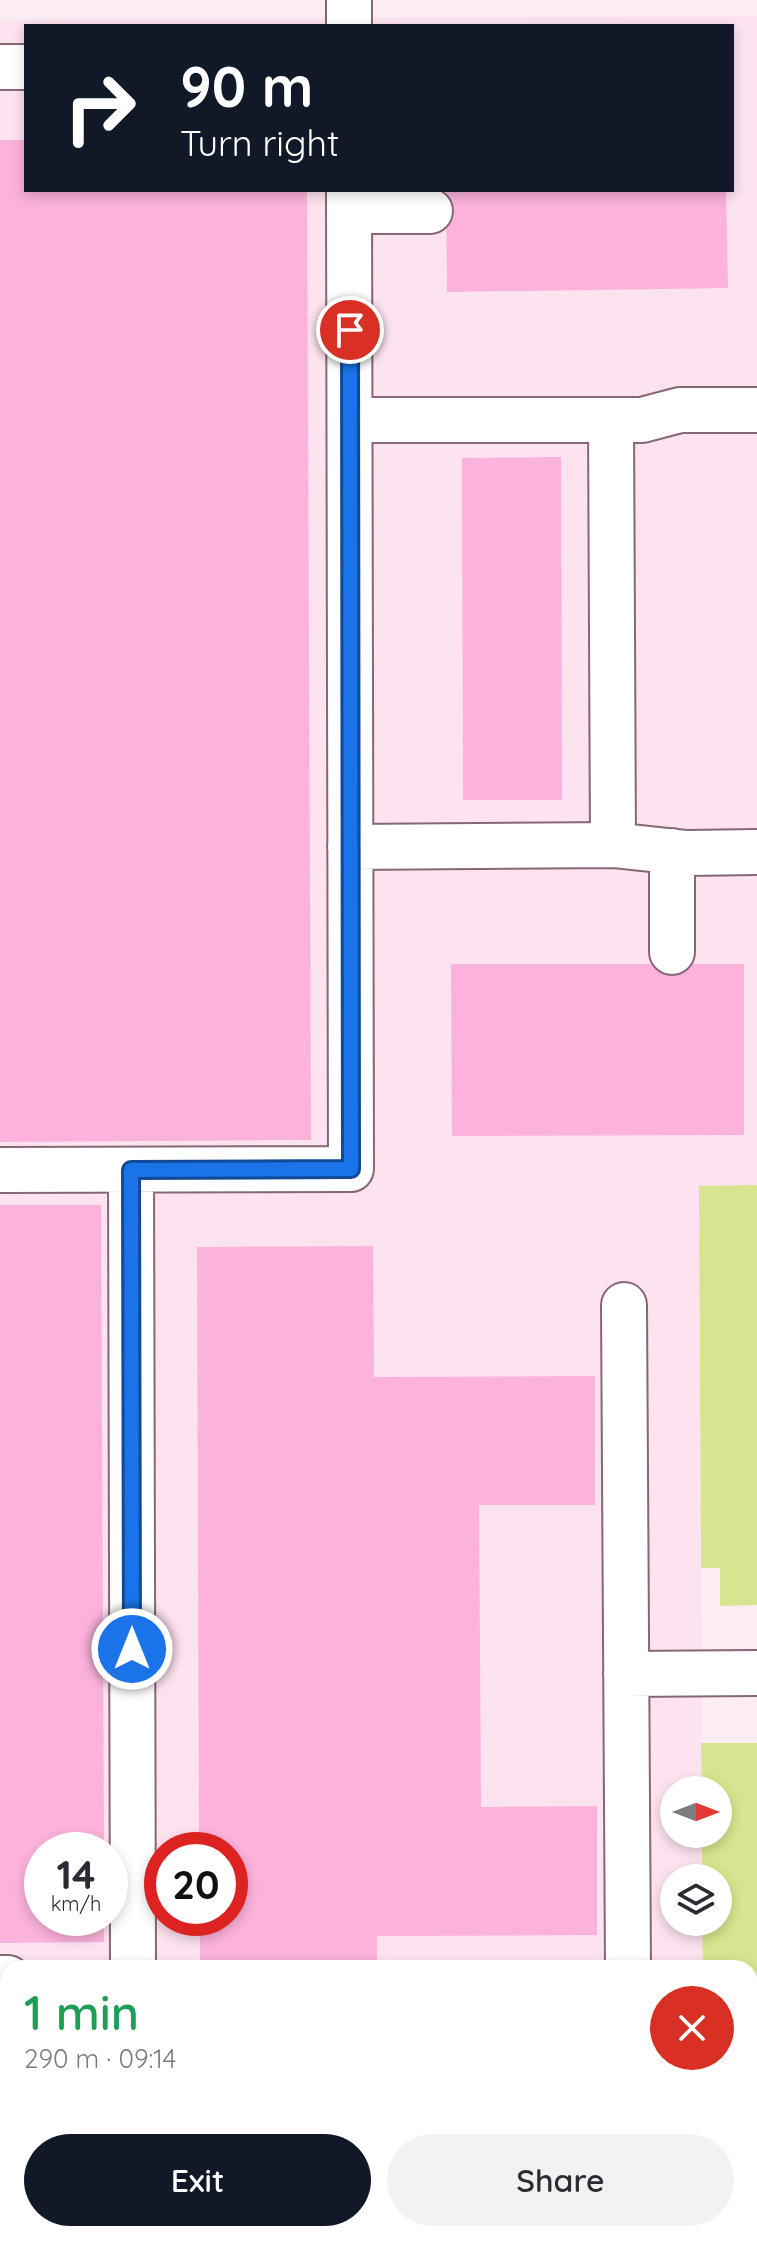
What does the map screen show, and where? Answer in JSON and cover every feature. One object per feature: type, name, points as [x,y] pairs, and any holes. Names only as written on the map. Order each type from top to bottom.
[{"type":"street","points":[[349,0],[349,24]]},
{"type":"street","points":[[0,67],[24,67]]},
{"type":"street","points":[[0,1170],[351,1169],[349,200],[430,211]]},
{"type":"street","points":[[350,420],[642,420],[680,410],[757,410]]},
{"type":"street","points":[[611,420],[613,845]]},
{"type":"street","points":[[350,847],[613,845],[672,851],[757,852]]},
{"type":"street","points":[[672,851],[672,952]]},
{"type":"street","points":[[131,1170],[133,1960]]},
{"type":"street","points":[[624,1305],[628,1960]]},
{"type":"street","points":[[626,1674],[757,1673]]},
{"type":"shaded area","points":[[757,16],[757,1185],[699,1186],[702,1776],[660,1776],[660,1848],[702,1848],[702,1864],[660,1864],[660,1936],[702,1936],[703,1960],[0,1960],[0,20]]},
{"type":"green space","points":[[757,1185],[757,1605],[720,1606],[720,1568],[701,1568],[699,1186]]},
{"type":"green space","points":[[701,1743],[757,1743],[757,1960],[703,1960],[702,1936],[732,1936],[732,1864],[702,1864],[702,1848],[732,1848],[732,1776],[702,1776]]},
{"type":"building","points":[[0,140],[24,140],[24,192],[307,192],[311,1140],[0,1142]]},
{"type":"building","points":[[446,192],[726,192],[728,288],[447,292]]},
{"type":"building","points":[[561,457],[562,800],[463,800],[462,458]]},
{"type":"building","points":[[451,964],[744,964],[744,1135],[452,1136]]},
{"type":"building","points":[[0,1205],[101,1205],[104,1832],[24,1832],[24,1936],[104,1936],[104,1942],[0,1943]]},
{"type":"building","points":[[373,1246],[374,1377],[595,1376],[595,1505],[479,1505],[481,1807],[597,1806],[597,1935],[377,1936],[377,1960],[200,1960],[200,1936],[248,1936],[248,1832],[199,1832],[197,1247]]},
{"type":"route","points":[[132,1649],[131,1170],[351,1169],[350,330]]}]
